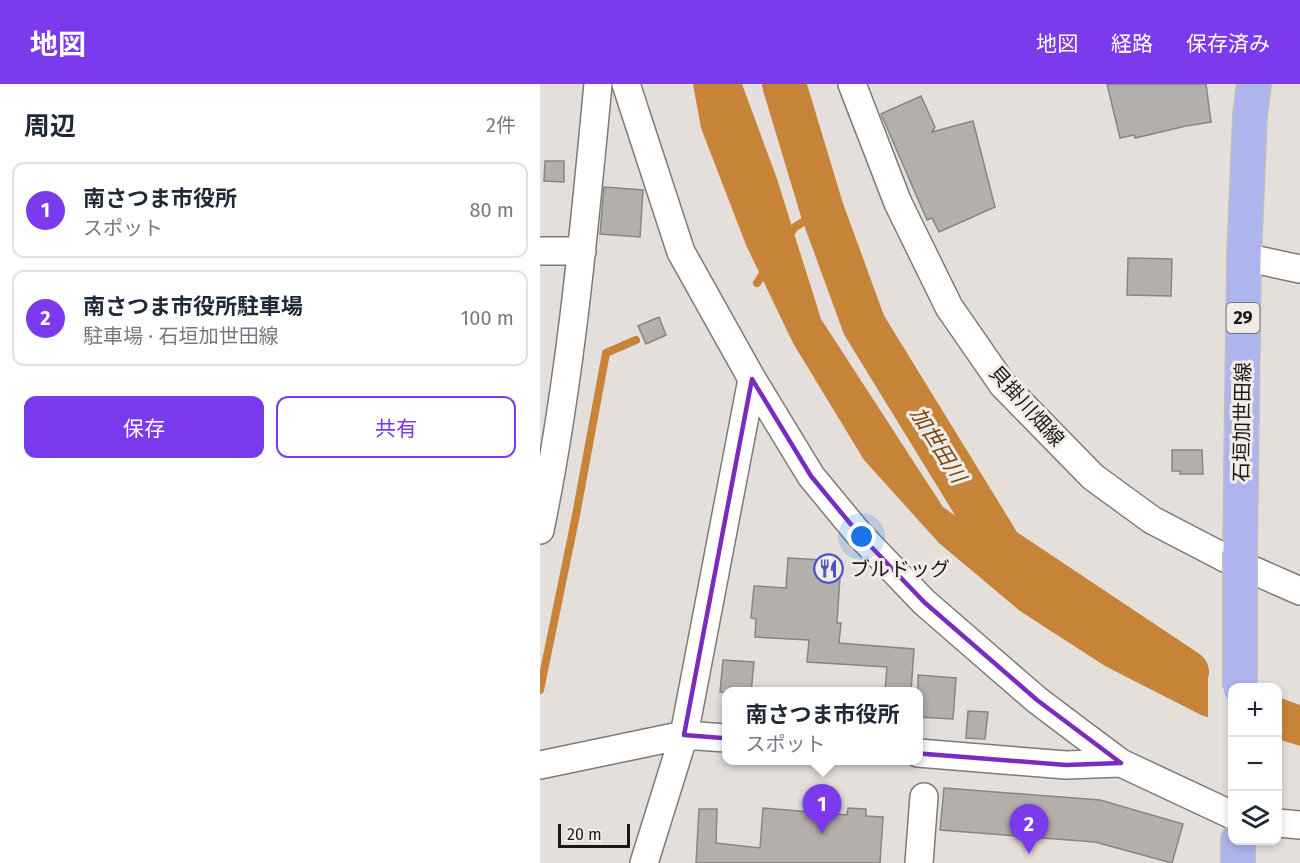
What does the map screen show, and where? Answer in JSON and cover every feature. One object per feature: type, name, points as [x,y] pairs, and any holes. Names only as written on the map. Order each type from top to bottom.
[{"type":"main road","name":"石垣加世田線","points":[[1240,683],[1244,257],[1250,115],[1254,84]]},
{"type":"main road","points":[[1238,845],[1238,863]]},
{"type":"street","points":[[540,530],[545,484],[582,251],[598,84]]},
{"type":"street","points":[[626,84],[681,252],[752,379],[812,476],[858,534],[924,602],[1037,700],[1121,763],[1228,813]]},
{"type":"street","name":"貝掛川畑線","points":[[852,84],[898,203],[949,307],[1003,385],[1093,477],[1152,519],[1225,558],[1300,591]]},
{"type":"street","points":[[540,251],[582,251]]},
{"type":"street","points":[[1244,257],[1300,269]]},
{"type":"street","points":[[644,863],[684,735],[752,379]]},
{"type":"street","points":[[540,765],[684,735],[722,738]]},
{"type":"street","points":[[923,753],[1066,765],[1121,763]]},
{"type":"street","points":[[919,863],[924,797]]},
{"type":"street","points":[[1282,823],[1300,825]]},
{"type":"highlighted area","points":[[752,379],[811,476],[858,533],[924,602],[1037,700],[1121,763],[1066,765],[684,735]]},
{"type":"shaded area","points":[[693,84],[742,84],[777,179],[821,319],[943,507],[1099,620],[1192,668],[1237,683],[1228,683],[1228,724],[1201,715],[1105,666],[1020,611],[939,543],[864,460],[793,343],[746,245],[701,128]]},
{"type":"shaded area","points":[[1282,698],[1300,705],[1300,746],[1282,740]]},
{"type":"pier","points":[[1208,670],[1244,683],[1228,683],[1228,727],[1208,720]]},
{"type":"building","points":[[1107,84],[1206,84],[1211,122],[1135,138],[1134,135],[1120,138]]},
{"type":"building","points":[[921,96],[935,127],[932,132],[973,121],[995,207],[939,232],[932,218],[927,220],[881,114]]},
{"type":"building","points":[[545,161],[564,161],[564,182],[544,181]]},
{"type":"building","points":[[604,187],[643,190],[640,237],[600,234]]},
{"type":"building","points":[[1128,258],[1172,259],[1171,296],[1127,295]]},
{"type":"building","points":[[659,317],[666,335],[646,344],[638,326]]},
{"type":"building","points":[[1172,450],[1202,450],[1203,474],[1180,474],[1180,471],[1172,471]]},
{"type":"building","points":[[788,558],[841,561],[837,623],[841,623],[839,643],[914,649],[911,687],[885,687],[887,667],[807,662],[809,640],[755,637],[756,619],[751,618],[754,586],[786,588]]},
{"type":"building","points":[[723,660],[754,662],[752,687],[722,687],[722,692],[720,692]]},
{"type":"building","points":[[918,675],[956,678],[953,719],[923,717],[923,687],[918,687]]},
{"type":"building","points":[[968,711],[988,712],[985,739],[966,738]]},
{"type":"building","points":[[944,788],[1100,800],[1183,824],[1172,863],[1095,842],[940,830]]},
{"type":"building","points":[[763,808],[847,815],[848,808],[866,809],[866,816],[883,817],[880,863],[696,863],[699,809],[717,809],[716,843],[760,848]]},
{"type":"waterway","name":"加世田川","points":[[784,84],[822,210],[864,325],[1001,548],[1187,672]]},
{"type":"waterway","points":[[788,237],[795,227],[822,210]]},
{"type":"waterway","points":[[757,283],[766,269]]},
{"type":"waterway","points":[[540,690],[606,353],[636,340]]},
{"type":"place","name":"ブルドッグ","points":[[829,569]]},
{"type":"place","name":"南さつま市役所","points":[[822,834]]},
{"type":"place","name":"南さつま市役所駐車場","points":[[1029,854]]}]
